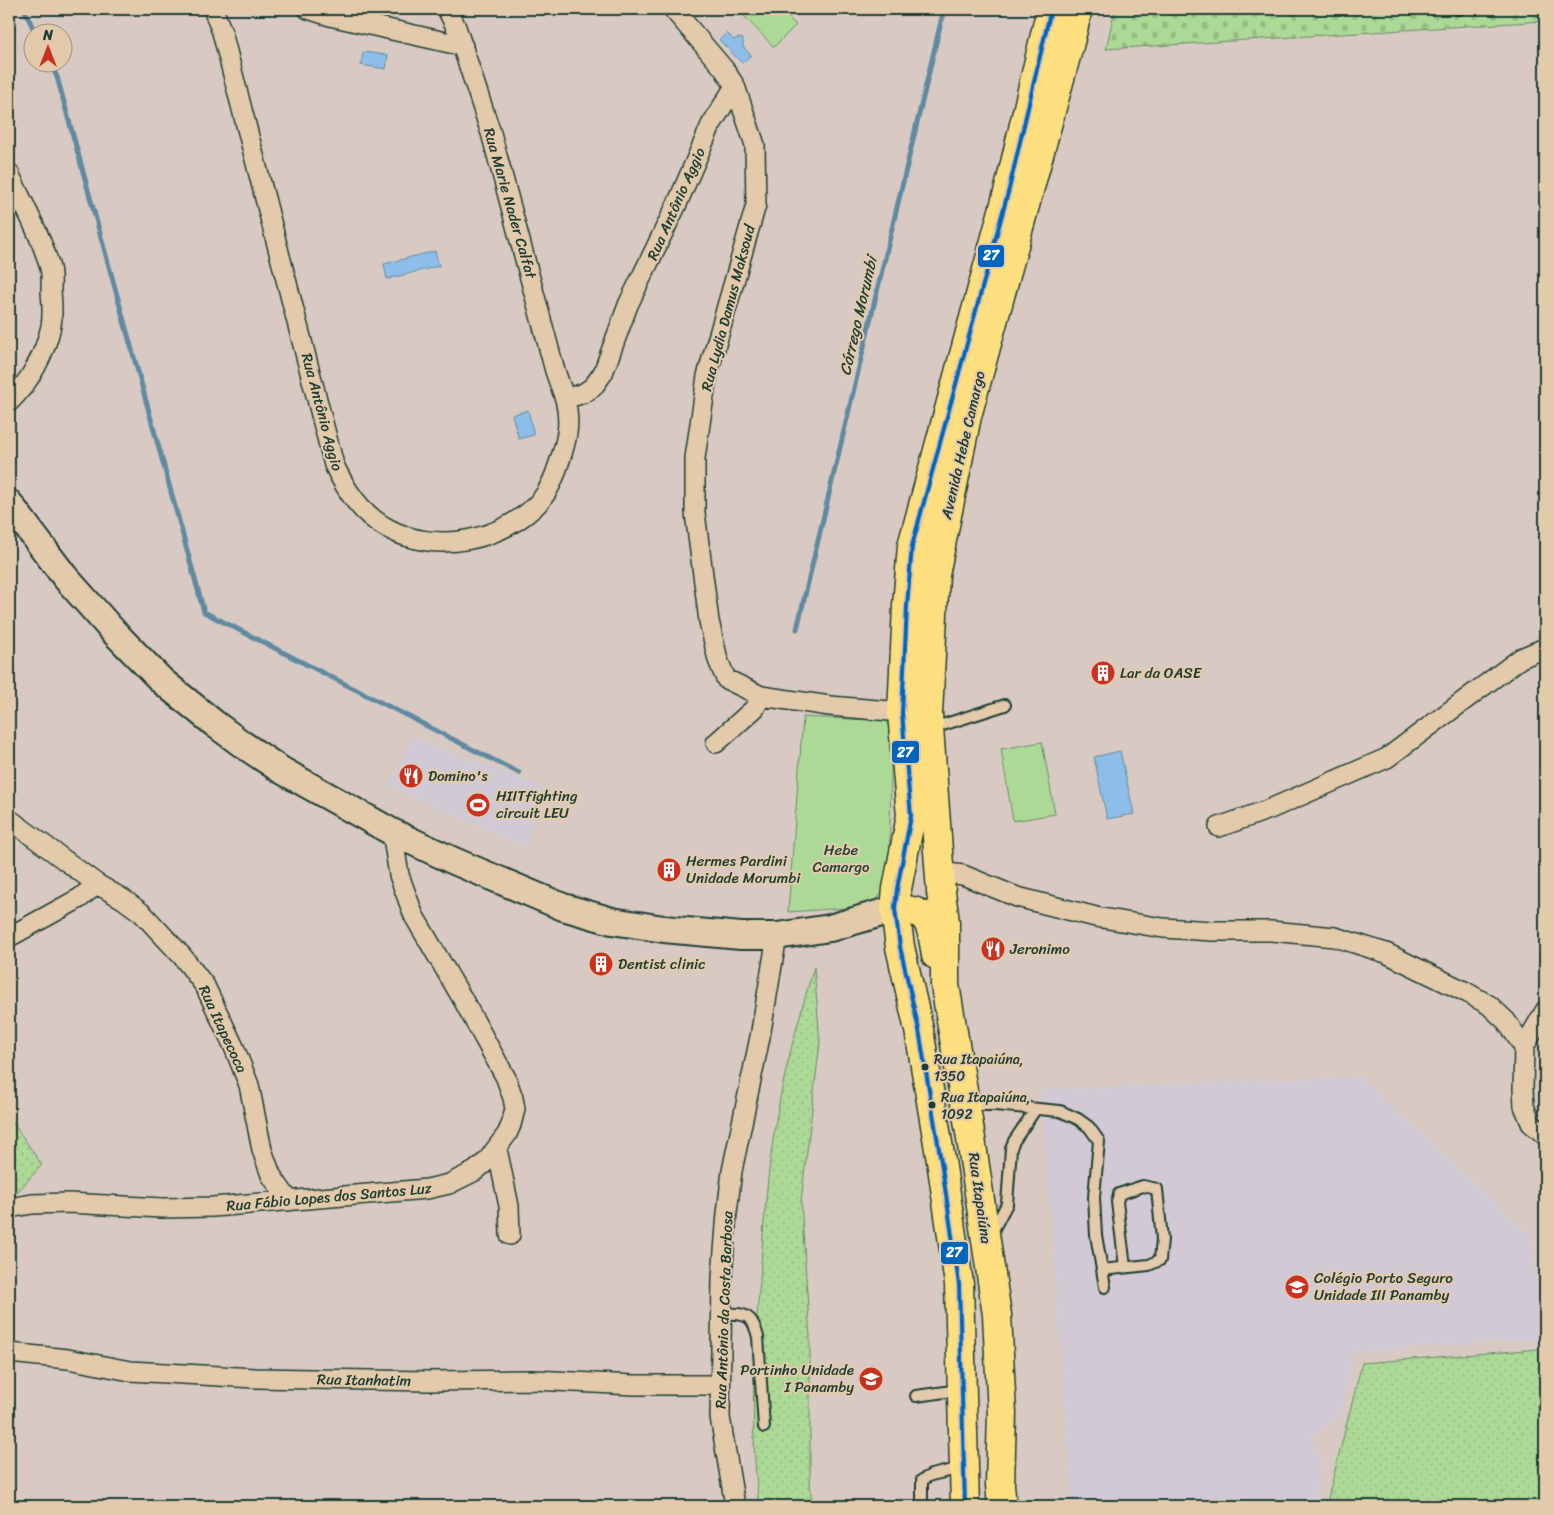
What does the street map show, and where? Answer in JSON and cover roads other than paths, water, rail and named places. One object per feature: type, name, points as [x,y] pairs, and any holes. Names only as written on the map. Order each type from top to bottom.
[{"type":"main road","name":"Avenida Hebe Camargo","points":[[940,882],[906,606],[912,546],[1008,189],[1051,9]]},
{"type":"main road","name":"Avenida Hebe Camargo","points":[[895,909],[911,816],[934,575],[967,416],[1078,9]]},
{"type":"main road","points":[[9,503],[65,577],[113,631],[162,681],[242,744],[281,770],[392,832],[454,861],[563,907],[612,921],[664,929],[741,936],[777,936],[830,928],[895,909],[917,912],[928,922],[933,937],[936,960],[945,985]]},
{"type":"main road","name":"Rua Itapaiúna","points":[[940,882],[945,922],[945,985],[997,1315],[1002,1414],[1000,1485],[1002,1506]]},
{"type":"main road","points":[[895,909],[900,947],[919,1030],[959,1284],[965,1506]]},
{"type":"main road","points":[[830,928],[882,932],[893,938],[900,947]]},
{"type":"main road","points":[[942,1167],[952,1167],[969,1175],[979,1192]]},
{"type":"street","name":"Rua Antônio Aggio","points":[[213,9],[222,32],[334,465],[341,480],[362,510],[386,528],[408,537],[428,541],[452,542],[475,538],[509,526],[520,520],[541,500],[552,483],[567,441],[567,409],[565,399],[584,393],[593,387],[603,373],[628,305],[677,204],[711,125],[735,86]]},
{"type":"street","points":[[308,9],[330,16],[463,46]]},
{"type":"street","name":"Rua Marie Nader Calfat","points":[[447,9],[463,46],[491,133],[555,371],[565,399]]},
{"type":"street","name":"Rua Lydia Damus Maksoud","points":[[681,11],[735,86],[755,146],[756,205],[707,376],[695,458],[695,513],[709,621],[718,660],[726,679],[761,696],[919,718]]},
{"type":"street","points":[[9,172],[40,238],[50,270],[52,309],[51,324],[44,349],[35,370],[9,402]]},
{"type":"street","points":[[1219,827],[1285,803],[1388,758],[1521,658],[1545,648]]},
{"type":"street","points":[[716,744],[755,708],[761,696]]},
{"type":"street","name":"Rua Itapecoca","points":[[9,819],[97,884],[142,913],[182,956],[205,986],[234,1047],[249,1085],[262,1150],[271,1175],[289,1201]]},
{"type":"street","name":"Rua Fábio Lopes dos Santos Luz","points":[[9,1208],[32,1204],[68,1203],[162,1208],[213,1207],[438,1188],[475,1171],[487,1161],[512,1125],[515,1109],[513,1098],[506,1078],[414,916],[399,875],[392,832]]},
{"type":"street","points":[[940,882],[963,874],[1017,897],[1096,917],[1163,928],[1213,931],[1272,931],[1335,937],[1386,952],[1490,1005],[1506,1020],[1524,1047]]},
{"type":"street","points":[[9,937],[80,898],[97,884]]},
{"type":"street","name":"Rua Antônio da Costa Barbosa","points":[[735,1506],[720,1417],[723,1258],[732,1170],[760,1038],[777,936]]},
{"type":"street","points":[[1545,1011],[1524,1047],[1523,1089],[1524,1106],[1531,1123],[1545,1135]]},
{"type":"street","points":[[497,1149],[509,1206],[510,1235]]},
{"type":"street","name":"Rua Itanhatim","points":[[9,1353],[68,1359],[130,1371],[255,1378],[428,1381],[534,1380],[720,1385]]},
{"type":"lane","points":[[919,718],[1005,705]]},
{"type":"lane","points":[[965,1105],[994,1105],[1060,1112],[1078,1119],[1089,1127],[1099,1141],[1094,1197],[1096,1235],[1105,1287]]},
{"type":"lane","points":[[986,1241],[1008,1204],[1011,1148],[1036,1110]]},
{"type":"lane","points":[[1102,1270],[1125,1268],[1149,1265],[1160,1260],[1162,1239],[1157,1189],[1143,1186],[1119,1194],[1117,1202],[1125,1268]]},
{"type":"lane","points":[[722,1313],[742,1314],[749,1317],[755,1323],[758,1337],[764,1427]]},
{"type":"lane","points":[[916,1396],[961,1390]]},
{"type":"lane","points":[[922,1506],[922,1480],[931,1475],[963,1468]]},
{"type":"water","points":[[727,33],[734,40],[738,38],[743,39],[743,47],[751,55],[742,63],[719,40]]},
{"type":"water","points":[[363,52],[388,55],[386,69],[361,65]]},
{"type":"water","points":[[435,251],[439,266],[387,279],[384,264]]},
{"type":"water","points":[[528,410],[534,435],[519,439],[512,415]]},
{"type":"water","points":[[1120,751],[1134,814],[1107,819],[1094,757]]},
{"type":"waterway","points":[[24,9],[30,22]]},
{"type":"waterway","name":"Córrego Morumbi","points":[[797,629],[944,9]]},
{"type":"waterway","points":[[55,72],[204,612],[519,773]]},
{"type":"place","name":"Lar da OASE","points":[[1103,673]]},
{"type":"place","name":"Domino's","points":[[411,776]]},
{"type":"place","name":"HIITfighting circuit LEU","points":[[478,805]]},
{"type":"place","name":"Hermes Pardini Unidade Morumbi","points":[[669,870]]},
{"type":"place","name":"Jeronimo","points":[[993,949]]},
{"type":"place","name":"Dentist clinic","points":[[601,964]]},
{"type":"place","name":"Rua Itapaiúna, 1350","points":[[925,1067]]},
{"type":"place","name":"Rua Itapaiúna, 1092","points":[[932,1105]]},
{"type":"place","name":"Colégio Porto Seguro Unidade III Panamby","points":[[1297,1287]]},
{"type":"place","name":"Portinho Unidade I Panamby","points":[[871,1379]]},
{"type":"park label","name":"Hebe Camargo","points":[[841,858]]}]
